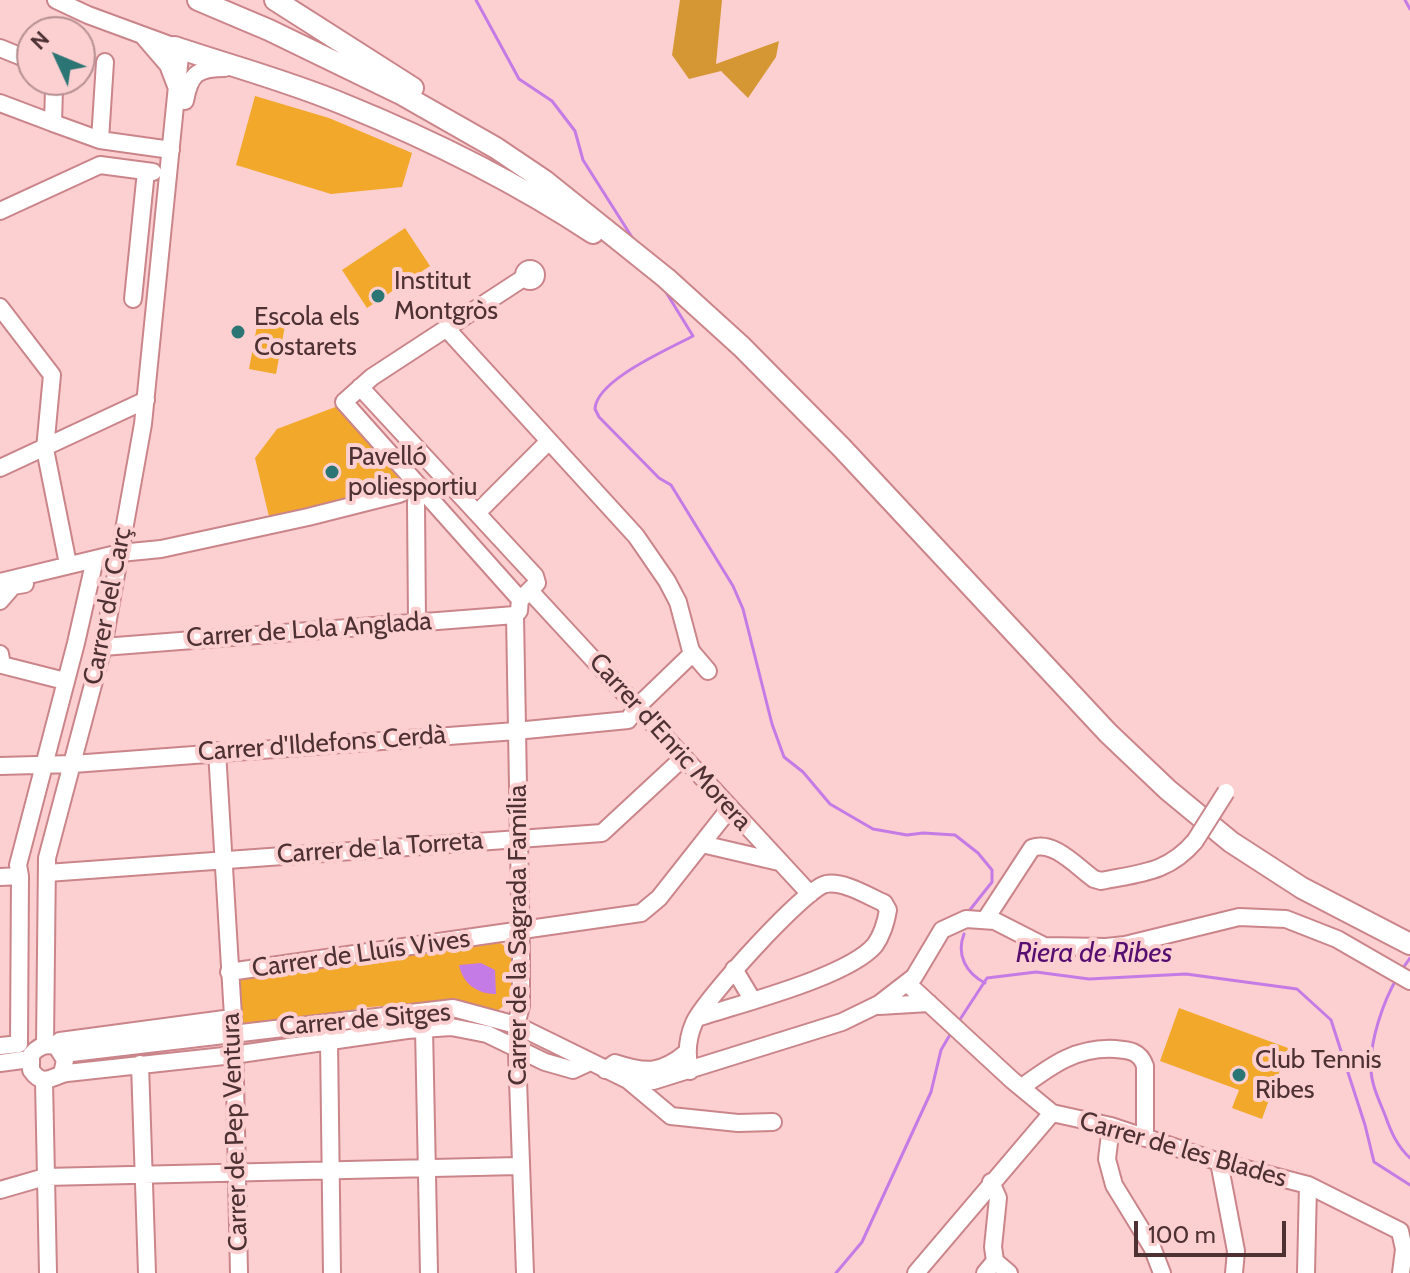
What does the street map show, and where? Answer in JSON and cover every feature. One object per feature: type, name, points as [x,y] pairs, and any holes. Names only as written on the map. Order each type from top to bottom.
[{"type":"main road","points":[[198,0],[269,30],[441,115],[521,163],[649,263],[769,373],[1108,733],[1168,790],[1231,842],[1264,864],[1324,901],[1403,941]]},
{"type":"main road","points":[[275,0],[424,94],[441,115]]},
{"type":"main road","points":[[175,47],[330,98],[414,134],[526,193],[618,249],[649,263]]},
{"type":"street","points":[[56,0],[175,47]]},
{"type":"street","points":[[142,35],[168,65],[178,91]]},
{"type":"street","name":"Carrer del Carç","points":[[54,1048],[47,858],[103,647],[146,400],[178,91],[180,56],[175,47]]},
{"type":"street","points":[[100,165],[105,62]]},
{"type":"street","name":"Carrer del Carç","points":[[170,163],[180,135],[187,89],[193,76],[205,68],[242,69]]},
{"type":"street","points":[[53,123],[54,96]]},
{"type":"street","points":[[0,103],[170,163]]},
{"type":"street","points":[[0,211],[100,165],[146,171],[170,163]]},
{"type":"street","points":[[133,299],[146,171]]},
{"type":"street","points":[[360,387],[525,277]]},
{"type":"street","points":[[0,307],[51,372],[45,449],[68,564]]},
{"type":"street","points":[[446,328],[636,536],[657,563],[678,602],[693,653],[708,671]]},
{"type":"street","name":"Carrer d'Enric Morera","points":[[522,602],[538,581],[360,387],[344,402],[418,486],[522,602],[638,706],[810,894]]},
{"type":"street","points":[[0,468],[146,400]]},
{"type":"street","points":[[477,513],[548,442]]},
{"type":"street","points":[[0,601],[13,586],[308,517],[399,494],[418,486],[417,622]]},
{"type":"street","points":[[2,583],[68,564],[118,559]]},
{"type":"street","points":[[0,1046],[19,1044],[18,865],[93,568]]},
{"type":"street","name":"Carrer de Lola Anglada","points":[[103,647],[417,622],[522,602]]},
{"type":"street","name":"Carrer de la Sagrada Família","points":[[522,602],[516,731],[521,1006],[516,1025],[525,1273]]},
{"type":"street","name":"Carrer d'Ildefons Cerdà","points":[[0,766],[73,764],[628,720],[638,706],[693,653]]},
{"type":"street","points":[[1,661],[65,681]]},
{"type":"street","name":"Carrer de Pep Ventura","points":[[217,751],[233,1025],[239,1273]]},
{"type":"street","name":"Carrer de la Torreta","points":[[47,873],[602,833],[684,757]]},
{"type":"street","points":[[985,920],[1032,848],[1041,845],[1054,849],[1101,881],[1162,869],[1182,856],[1195,841],[1226,792]]},
{"type":"street","name":"Carrer de Lluís Vives","points":[[229,972],[641,913],[659,898],[730,808]]},
{"type":"street","points":[[702,844],[779,862]]},
{"type":"street","points":[[0,877],[20,876]]},
{"type":"street","points":[[690,1071],[686,1053],[697,1018],[734,969],[810,894],[824,884],[842,885],[884,903],[888,910],[873,947],[828,975],[697,1018]]},
{"type":"street","points":[[877,1005],[908,984],[924,962],[935,937],[949,925],[966,919],[1004,925],[1044,946],[1106,947],[1239,917],[1286,919],[1316,929],[1410,981]]},
{"type":"street","points":[[924,962],[935,1009]]},
{"type":"street","points":[[734,969],[752,999]]},
{"type":"street","points":[[908,984],[1052,1113],[916,1273]]},
{"type":"street","points":[[877,1005],[935,1009]]},
{"type":"street","name":"Carrer de Sitges","points":[[54,1048],[233,1025],[453,1008],[516,1025],[628,1080],[653,1081],[842,1022],[877,1005]]},
{"type":"street","points":[[62,1074],[233,1055],[424,1028],[465,1029],[517,1047],[545,1062],[573,1070],[588,1063]]},
{"type":"street","points":[[424,1028],[429,1273]]},
{"type":"street","points":[[329,1040],[332,1273]]},
{"type":"street","points":[[54,1048],[66,1063],[62,1074],[55,1080],[44,1081],[31,1070],[30,1059],[35,1049],[54,1048]]},
{"type":"street","points":[[1016,1082],[1088,1049],[1131,1050],[1142,1058],[1145,1066],[1145,1138]]},
{"type":"street","points":[[605,1070],[615,1063],[634,1069],[656,1070],[670,1066],[686,1053]]},
{"type":"street","points":[[0,1063],[30,1059]]},
{"type":"street","points":[[140,1064],[147,1273]]},
{"type":"street","points":[[628,1080],[671,1116],[738,1123],[773,1122]]},
{"type":"street","points":[[44,1081],[48,1273]]},
{"type":"street","name":"Carrer de les Blades","points":[[1052,1113],[1111,1126],[1219,1162],[1308,1185],[1400,1231],[1404,1249],[1401,1273]]},
{"type":"street","points":[[1111,1126],[1107,1159],[1114,1185],[1152,1247],[1161,1273]]},
{"type":"street","points":[[1219,1162],[1236,1251],[1234,1273]]},
{"type":"street","points":[[0,1190],[45,1177],[519,1166]]},
{"type":"street","points":[[991,1182],[998,1198],[990,1267],[1009,1273]]},
{"type":"street","points":[[1306,1273],[1308,1185]]},
{"type":"shaded area","points":[[680,0],[722,0],[716,64],[779,41],[776,57],[748,98],[721,71],[689,79],[672,55]]},
{"type":"shaded area","points":[[255,96],[329,118],[412,153],[402,187],[331,194],[236,165]]},
{"type":"shaded area","points":[[405,228],[430,266],[367,308],[342,270]]},
{"type":"shaded area","points":[[259,315],[286,320],[276,374],[249,369]]},
{"type":"shaded area","name":"Pavelló poliesportiu","points":[[346,403],[418,486],[271,525],[255,458],[277,429]]},
{"type":"shaded area","points":[[498,941],[512,952],[513,998],[496,1012],[381,1006],[359,1008],[329,1017],[236,1028],[232,975]]},
{"type":"shaded area","points":[[481,963],[495,970],[496,994],[472,987],[459,965]]},
{"type":"shaded area","name":"Club Tennis Ribes","points":[[1179,1008],[1288,1048],[1262,1119],[1232,1108],[1239,1090],[1160,1061]]},
{"type":"waterway","points":[[476,0],[519,79],[552,101],[575,131],[583,160],[635,242]]},
{"type":"waterway","points":[[1405,0],[1410,9]]},
{"type":"waterway","points":[[664,289],[693,336],[620,377],[607,387],[595,409],[599,417],[659,478],[671,485],[733,586],[743,609],[772,724],[784,757],[803,772],[830,804],[873,829],[907,835],[955,835],[978,853],[992,870],[992,882],[969,911]]},
{"type":"waterway","points":[[964,934],[961,949],[964,963],[985,983]]},
{"type":"waterway","points":[[1403,968],[1410,958]]},
{"type":"waterway","name":"Riera de Ribes","points":[[957,1024],[987,978],[1036,972],[1089,979],[1186,974],[1297,989],[1331,1020],[1374,1162],[1410,1185]]},
{"type":"waterway","points":[[1397,978],[1375,1034],[1371,1074],[1392,1133],[1410,1158]]},
{"type":"waterway","name":"Riera de Ribes","points":[[836,1273],[862,1242],[931,1092],[941,1050],[951,1033]]},
{"type":"place","name":"Institut Montgròs","points":[[378,296]]},
{"type":"place","name":"Escola els Costarets","points":[[238,332]]},
{"type":"place","name":"Pavelló poliesportiu","points":[[332,472]]},
{"type":"place","name":"Club Tennis Ribes","points":[[1239,1075]]}]
